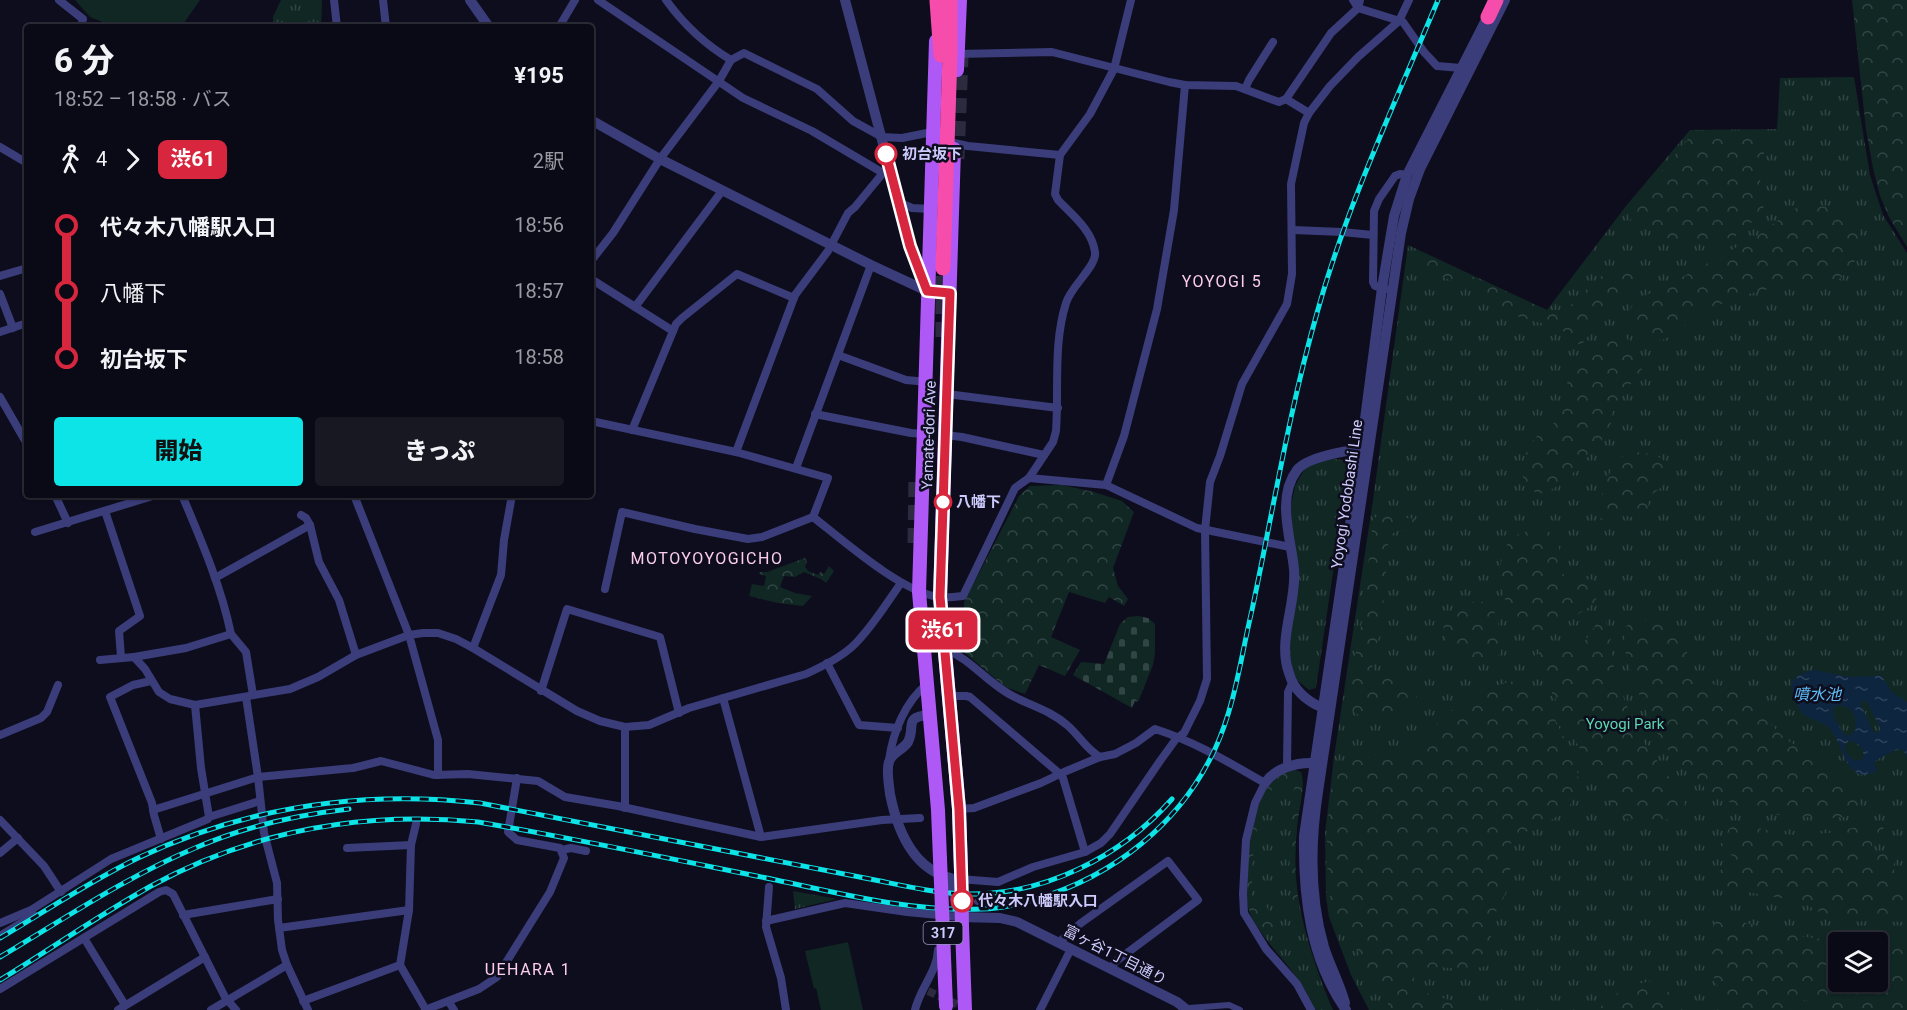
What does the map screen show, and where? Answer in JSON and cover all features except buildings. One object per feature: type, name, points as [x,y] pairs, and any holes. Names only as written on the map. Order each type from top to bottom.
[{"type":"highway","points":[[937,0],[941,92],[939,268],[950,54],[950,0]]},
{"type":"highway","points":[[1488,16],[1495,0]]},
{"type":"main road","name":"Yamate-dori Ave","points":[[937,0],[927,291],[928,382],[924,428],[919,592],[952,1009]]},
{"type":"main road","name":"Yamate-dori Ave","points":[[956,874],[959,809],[940,597],[960,0]]},
{"type":"main road","points":[[928,382],[933,338],[942,335],[949,341]]},
{"type":"main road","points":[[920,549],[927,555],[934,551],[935,522],[944,485]]},
{"type":"main road","name":"317","points":[[952,1009],[951,973],[959,969],[961,922],[956,874]]},
{"type":"street","points":[[59,0],[83,19],[82,24]]},
{"type":"street","points":[[334,0],[337,24]]},
{"type":"street","points":[[383,0],[386,24]]},
{"type":"street","points":[[470,0],[487,24]]},
{"type":"street","points":[[562,24],[575,0]]},
{"type":"street","points":[[598,0],[743,98],[812,131],[887,172]]},
{"type":"street","points":[[666,0],[682,22],[710,48],[730,60]]},
{"type":"street","points":[[845,0],[882,137],[887,172],[914,260],[927,291]]},
{"type":"street","points":[[813,516],[902,583],[919,592],[940,597],[963,596],[1016,488],[1029,478],[1053,442],[1058,408],[1058,338],[1061,317],[1068,296],[1076,283],[1093,265],[1096,254],[1087,230],[1055,194],[1060,155],[1090,114],[1114,69],[1131,0]]},
{"type":"street","points":[[927,684],[910,701],[898,728],[889,761],[890,791],[896,819],[909,847],[922,863],[939,875],[956,874],[998,882],[1033,867],[1085,852],[1101,843],[1110,834],[1160,761],[1184,734],[1207,680],[1205,530],[1210,482],[1242,384],[1287,304],[1292,274],[1291,184],[1302,131],[1309,113],[1330,86],[1358,57],[1399,21],[1409,0]]},
{"type":"street","name":"Yoyogi Yodobashi Line","points":[[1346,1010],[1335,994],[1323,967],[1311,926],[1307,903],[1304,836],[1361,450],[1388,289],[1402,225],[1416,179],[1505,0]]},
{"type":"street","points":[[957,54],[1052,52],[1079,57],[1114,69],[1185,84],[1236,86],[1279,102],[1286,99],[1331,33],[1357,3],[1403,22],[1437,66],[1461,68]]},
{"type":"street","name":"Yoyogi Yodobashi Line","points":[[1346,1010],[1318,924],[1312,880],[1312,842],[1388,289],[1394,216],[1407,175],[1488,16]]},
{"type":"street","points":[[1245,89],[1273,42]]},
{"type":"street","points":[[594,257],[613,233],[660,159],[719,81],[730,60],[744,53],[817,89],[853,121],[882,137],[902,138],[932,132]]},
{"type":"street","points":[[1106,485],[1124,436],[1157,309],[1174,210],[1185,84]]},
{"type":"street","points":[[1286,99],[1309,113]]},
{"type":"street","points":[[594,122],[660,159],[872,266],[927,291],[950,293]]},
{"type":"street","points":[[954,143],[1060,155]]},
{"type":"street","points":[[0,147],[24,161]]},
{"type":"street","points":[[736,452],[794,298],[831,245],[848,213],[887,172]]},
{"type":"street","points":[[1388,289],[1375,286],[1373,282],[1374,212],[1379,198],[1395,176],[1407,175]]},
{"type":"street","points":[[635,307],[722,191]]},
{"type":"street","points":[[898,202],[912,208],[930,209]]},
{"type":"street","points":[[1293,230],[1373,236]]},
{"type":"street","points":[[796,468],[872,266]]},
{"type":"street","points":[[0,276],[24,269]]},
{"type":"street","points":[[632,430],[678,321],[737,274],[794,298]]},
{"type":"street","points":[[594,281],[674,331]]},
{"type":"street","points":[[0,294],[13,328]]},
{"type":"street","points":[[0,332],[24,324]]},
{"type":"street","points":[[838,355],[906,380],[928,382]]},
{"type":"street","points":[[947,394],[1058,408]]},
{"type":"street","points":[[0,397],[24,439]]},
{"type":"street","points":[[815,414],[911,433],[924,428]]},
{"type":"street","points":[[594,422],[736,452],[828,478],[813,516],[762,537],[748,539],[622,512],[605,589]]},
{"type":"street","points":[[945,435],[1044,455]]},
{"type":"street","points":[[1323,708],[1308,701],[1300,694],[1288,672],[1286,654],[1294,570],[1290,547],[1288,490],[1295,472],[1309,460],[1344,451],[1361,450]]},
{"type":"street","points":[[1029,478],[1106,485],[1205,530],[1290,547]]},
{"type":"street","points":[[56,498],[68,523]]},
{"type":"street","points":[[35,532],[146,498]]},
{"type":"street","points":[[183,498],[206,550],[231,634],[246,652],[260,801],[266,844],[277,883],[282,950],[308,1010]]},
{"type":"street","points":[[355,498],[409,636],[438,740],[438,775]]},
{"type":"street","points":[[473,648],[501,575],[511,498]]},
{"type":"street","points":[[105,511],[140,616],[119,631],[121,657]]},
{"type":"street","points":[[301,515],[310,525],[319,562],[339,600],[356,655]]},
{"type":"street","points":[[215,578],[310,525]]},
{"type":"street","points":[[134,657],[145,669],[159,692],[170,699],[195,705],[290,689],[318,677],[356,655],[409,636],[438,633],[473,648],[577,711],[600,721],[625,727],[649,725],[723,698],[806,674],[827,663],[853,646],[878,617],[902,583]]},
{"type":"street","points":[[541,690],[567,609],[660,637],[679,713]]},
{"type":"street","points":[[100,660],[186,648],[231,634]]},
{"type":"street","points":[[944,648],[959,654],[994,684],[1011,695],[1051,713],[1068,725],[1087,748],[1100,757]]},
{"type":"street","points":[[827,663],[858,725],[898,728]]},
{"type":"street","points":[[151,681],[133,685],[110,697],[153,810],[161,839]]},
{"type":"street","points":[[1287,767],[1288,692],[1292,683]]},
{"type":"street","points":[[0,735],[41,718],[47,712],[57,685]]},
{"type":"street","points":[[949,696],[969,697],[1060,774],[1085,852]]},
{"type":"street","points":[[723,698],[760,837]]},
{"type":"street","points":[[195,705],[209,817]]},
{"type":"street","points":[[889,761],[907,744],[912,720],[917,716],[929,715]]},
{"type":"street","points":[[625,727],[625,808]]},
{"type":"street","points":[[959,809],[974,808],[1041,783],[1100,757],[1124,751],[1155,729],[1180,737],[1213,753],[1266,783]]},
{"type":"street","points":[[153,810],[258,777],[353,768],[381,761],[438,775],[468,774],[538,780],[566,797],[760,837],[896,819],[920,818]]},
{"type":"street","points":[[1311,1010],[1297,984],[1266,949],[1244,913],[1243,894],[1246,840],[1255,803],[1269,778],[1277,771],[1306,762],[1314,763]]},
{"type":"street","points":[[416,824],[411,845],[409,909],[400,965],[426,1010],[452,1006],[497,977],[550,892],[564,858],[562,850],[556,846],[517,840],[508,832],[517,778]]},
{"type":"street","points":[[0,923],[30,910],[111,859],[209,817],[260,801]]},
{"type":"street","points":[[0,820],[44,866],[61,892]]},
{"type":"street","points":[[0,853],[18,838]]},
{"type":"street","points":[[347,848],[411,845]]},
{"type":"street","points":[[562,850],[571,848],[586,851]]},
{"type":"street","points":[[1058,943],[1168,861],[1198,900],[1114,962],[1111,969]]},
{"type":"street","points":[[769,887],[766,927],[781,978],[786,1010]]},
{"type":"street","points":[[0,989],[163,890],[169,890],[228,1000],[236,1010]]},
{"type":"street","points":[[977,902],[1012,898]]},
{"type":"street","points":[[183,915],[278,899]]},
{"type":"street","points":[[766,921],[845,903],[941,916],[961,922]]},
{"type":"street","points":[[279,928],[409,909]]},
{"type":"street","points":[[0,936],[34,915]]},
{"type":"street","points":[[915,1010],[938,960],[941,916]]},
{"type":"street","name":"富ヶ谷1丁目通り","points":[[961,922],[1009,920],[1188,1009]]},
{"type":"street","points":[[84,938],[121,1008],[205,957]]},
{"type":"street","points":[[1040,1010],[1071,949]]},
{"type":"street","points":[[211,1010],[287,965]]},
{"type":"street","points":[[303,1001],[400,965]]},
{"type":"street","points":[[1188,1009],[1229,1005],[1240,1010]]},
{"type":"green space","points":[[75,0],[200,0],[183,24],[108,24],[90,17]]},
{"type":"green space","points":[[281,0],[322,0],[321,24],[274,24],[273,17]]},
{"type":"green space","points":[[1852,0],[1907,0],[1907,247],[1889,217],[1880,196],[1873,168],[1866,130]]},
{"type":"green space","name":"Yoyogi Park","points":[[1854,77],[1870,175],[1883,215],[1907,253],[1907,1010],[1369,1010],[1351,975],[1329,917],[1326,897],[1325,833],[1408,245],[1547,310],[1626,206],[1690,130],[1777,129],[1780,78]]},
{"type":"green space","points":[[1735,134],[1756,137],[1760,139],[1764,147],[1759,175],[1765,192],[1764,206],[1740,233],[1731,238],[1713,238],[1689,244],[1650,231],[1628,217],[1629,211],[1688,139],[1697,136]]},
{"type":"green space","points":[[1805,206],[1833,207],[1850,216],[1857,223],[1860,237],[1854,264],[1841,278],[1828,283],[1781,286],[1744,295],[1704,311],[1662,340],[1648,339],[1630,325],[1628,314],[1638,299],[1760,234],[1793,209]]},
{"type":"green space","points":[[1419,253],[1547,310],[1568,308],[1596,280],[1612,270],[1620,268],[1628,270],[1634,278],[1635,287],[1605,313],[1582,344],[1576,344],[1563,331],[1555,327],[1516,316],[1419,266],[1413,260],[1414,255]]},
{"type":"green space","points":[[1608,331],[1618,331],[1639,353],[1643,360],[1639,374],[1616,403],[1609,429],[1586,459],[1562,483],[1551,490],[1542,493],[1532,491],[1526,485],[1522,473],[1529,446],[1560,416],[1566,386],[1571,375],[1586,355]]},
{"type":"green space","points":[[1636,452],[1654,455],[1666,462],[1670,466],[1667,481],[1649,497],[1647,512],[1643,517],[1623,516],[1601,520],[1601,498],[1610,472],[1620,458]]},
{"type":"green space","points":[[1323,460],[1348,461],[1345,491],[1316,688],[1309,690],[1298,681],[1293,672],[1289,648],[1291,506],[1295,486],[1306,466]]},
{"type":"green space","points":[[1062,485],[1122,501],[1134,512],[1113,568],[1118,586],[1128,599],[1124,606],[1109,597],[1105,603],[1069,592],[1051,637],[1080,650],[1065,676],[1039,665],[1025,694],[1005,687],[964,652],[964,602],[1019,496],[1030,486]]},
{"type":"green space","points":[[1380,514],[1415,519],[1417,525],[1416,528],[1395,532],[1388,543],[1381,634],[1375,647],[1372,665],[1373,670],[1407,682],[1416,696],[1413,705],[1405,712],[1378,719],[1364,717],[1353,711],[1347,701],[1363,615],[1373,519]]},
{"type":"green space","points":[[1540,528],[1557,539],[1561,570],[1565,575],[1574,580],[1591,579],[1598,586],[1597,597],[1589,607],[1542,633],[1530,632],[1519,624],[1504,596],[1501,579],[1501,563],[1505,548],[1517,535]]},
{"type":"green space","points":[[805,558],[807,562],[805,567],[808,571],[818,575],[820,572],[824,574],[829,566],[834,571],[826,583],[804,572],[795,577],[784,576],[780,587],[812,596],[803,606],[749,596],[752,584],[764,586],[766,576],[759,574],[760,572],[767,572]]},
{"type":"green space","points":[[1475,602],[1485,602],[1494,610],[1499,625],[1501,653],[1486,661],[1474,663],[1462,661],[1452,653],[1447,644],[1444,620],[1452,610]]},
{"type":"green space","points":[[1128,617],[1148,618],[1155,624],[1155,653],[1153,665],[1138,702],[1135,701],[1132,708],[1073,675],[1081,662],[1104,664],[1120,624]]},
{"type":"green space","points":[[1605,619],[1610,636],[1614,669],[1626,704],[1645,744],[1685,799],[1684,812],[1658,822],[1632,821],[1616,812],[1535,664],[1536,656],[1541,650],[1577,646],[1589,636],[1597,622]]},
{"type":"green space","points":[[1659,619],[1671,624],[1683,638],[1692,670],[1698,676],[1744,697],[1790,742],[1834,769],[1855,791],[1862,808],[1851,815],[1837,818],[1768,813],[1748,809],[1712,792],[1683,768],[1661,739],[1644,705],[1631,673],[1624,641],[1626,626],[1642,620]]},
{"type":"green space","points":[[1517,681],[1534,687],[1549,707],[1576,765],[1577,791],[1571,803],[1560,814],[1513,839],[1510,847],[1509,883],[1490,924],[1494,951],[1487,966],[1471,969],[1435,967],[1415,971],[1413,975],[1415,982],[1424,992],[1476,1010],[1387,1010],[1389,988],[1375,979],[1363,964],[1354,943],[1334,913],[1331,901],[1328,883],[1327,837],[1328,813],[1335,775],[1340,766],[1358,756],[1396,755],[1414,750],[1421,745],[1438,723],[1464,701],[1484,690]]},
{"type":"green space","points":[[1294,770],[1301,772],[1302,783],[1295,859],[1298,897],[1313,956],[1333,1010],[1315,1010],[1302,985],[1256,924],[1247,902],[1246,866],[1253,825],[1259,806],[1274,779]]},
{"type":"green space","points":[[1294,770],[1301,772],[1303,784],[1295,861],[1301,916],[1296,917],[1289,870],[1292,833],[1289,826],[1289,815],[1295,785],[1294,781],[1286,779],[1276,784],[1269,794],[1258,823],[1255,842],[1251,900],[1264,903],[1279,925],[1265,936],[1252,919],[1248,905],[1247,869],[1250,833],[1263,795],[1278,776]]},
{"type":"green space","points":[[1738,823],[1783,834],[1797,835],[1829,833],[1875,823],[1883,827],[1884,838],[1872,844],[1873,850],[1881,852],[1902,849],[1906,851],[1905,855],[1895,861],[1894,868],[1896,874],[1907,884],[1907,922],[1827,921],[1819,912],[1807,905],[1719,885],[1713,880],[1713,875],[1735,861],[1734,856],[1719,852],[1718,849],[1729,829]]},
{"type":"green space","points":[[793,891],[837,899],[795,909]]},
{"type":"green space","points":[[1725,917],[1785,934],[1828,940],[1828,992],[1888,992],[1888,946],[1907,945],[1907,1010],[1817,1010],[1810,1002],[1802,1000],[1795,1002],[1790,1010],[1734,1010],[1719,989],[1710,967],[1709,944],[1717,919]]},
{"type":"green space","points":[[848,942],[863,1010],[821,1010],[805,951]]},
{"type":"green space","points":[[1654,981],[1670,993],[1679,1010],[1598,1010],[1610,998],[1623,990]]},
{"type":"water","name":"噴水池","points":[[1814,670],[1850,677],[1881,675],[1892,692],[1907,702],[1907,758],[1904,751],[1900,749],[1875,761],[1877,771],[1866,775],[1851,768],[1828,727],[1803,714],[1793,695],[1793,680],[1801,674]],"holes":[[[1866,700],[1881,730],[1874,733],[1860,703]],[[1839,705],[1848,708],[1853,713],[1855,730],[1850,736],[1843,733],[1834,717],[1833,709]],[[1849,741],[1857,743],[1864,756],[1861,760],[1855,761],[1846,753],[1845,745]]]},
{"type":"tunnel","points":[[957,159],[961,57]]},
{"type":"tunnel","points":[[943,268],[943,337]]},
{"type":"tunnel","points":[[915,543],[916,480]]},
{"type":"tunnel","points":[[928,991],[967,1009]]},
{"type":"railway","points":[[0,980],[132,897],[189,867],[229,851],[269,839],[309,829],[351,823],[435,819],[478,822],[878,901],[930,908],[982,909],[1016,904],[1065,889],[1118,861],[1142,844],[1183,801],[1200,776],[1222,733],[1237,681],[1290,424],[1317,313],[1357,194],[1438,0]]},
{"type":"railway","points":[[0,938],[103,876],[179,840],[220,826],[305,806],[392,799],[480,803],[909,887],[965,894],[994,893],[1023,888],[1079,869],[1129,839],[1172,799]]},
{"type":"railway","points":[[0,957],[120,885],[169,859],[232,834],[270,823],[349,809]]},
{"type":"bus line","name":"渋61","points":[[886,154],[914,260],[927,291],[950,293],[940,597],[959,809],[962,901]]},
{"type":"place","name":"初台坂下","points":[[886,154]]},
{"type":"place","name":"八幡下","points":[[943,502]]},
{"type":"place","name":"代々木八幡駅入口","points":[[962,901]]},
{"type":"district","name":"YOYOGI 5","points":[[1222,281]]},
{"type":"district","name":"MOTOYOYOGICHO","points":[[707,558]]},
{"type":"district","name":"UEHARA 1","points":[[528,969]]}]
